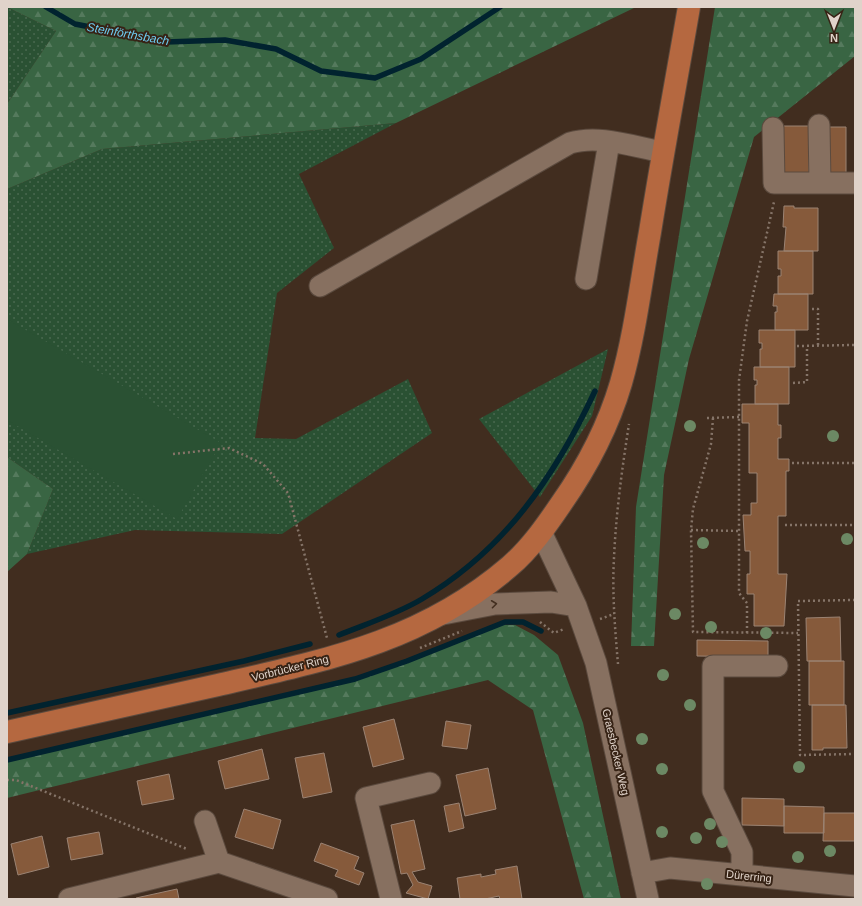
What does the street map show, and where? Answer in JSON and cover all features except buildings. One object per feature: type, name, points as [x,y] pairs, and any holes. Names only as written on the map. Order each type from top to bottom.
[{"type":"main road","name":"Vorbrücker Ring","points":[[7,732],[333,658],[364,649],[407,632],[442,614],[475,593],[512,565],[541,532],[581,476],[604,432],[621,382],[636,311],[689,7]]},
{"type":"street","points":[[819,125],[820,183]]},
{"type":"street","points":[[773,128],[774,183],[855,183]]},
{"type":"street","points":[[320,286],[570,143],[583,139],[609,142],[663,152]]},
{"type":"street","points":[[586,279],[609,142]]},
{"type":"street","name":"Graesbecker Weg","points":[[541,532],[576,606],[596,663],[648,899]]},
{"type":"street","points":[[442,614],[495,604],[551,602],[576,606]]},
{"type":"street","points":[[742,875],[742,852],[713,791],[712,666],[777,666]]},
{"type":"street","points":[[391,899],[366,798],[430,783]]},
{"type":"street","points":[[205,821],[219,862]]},
{"type":"street","points":[[69,899],[219,862],[314,897]]},
{"type":"street","name":"Dürerring","points":[[642,873],[670,868],[855,886]]},
{"type":"path","points":[[747,633],[747,603],[739,593],[739,380],[748,321],[774,200]]},
{"type":"path","points":[[812,309],[818,309],[818,346]]},
{"type":"path","points":[[797,346],[854,346]]},
{"type":"path","points":[[793,383],[808,382],[807,346]]},
{"type":"path","points":[[708,418],[739,417]]},
{"type":"path","points":[[712,418],[711,444],[693,509],[691,530],[693,632],[798,633]]},
{"type":"path","points":[[173,454],[229,448],[264,464],[288,493],[333,658]]},
{"type":"path","points":[[792,463],[855,463]]},
{"type":"path","points":[[785,525],[855,525]]},
{"type":"path","points":[[691,530],[739,531]]},
{"type":"path","points":[[855,600],[798,601],[800,755],[855,754]]},
{"type":"path","points":[[598,620],[614,614]]},
{"type":"path","points":[[7,780],[16,780],[190,850]]},
{"type":"green space","points":[[7,7],[56,31],[7,104]]},
{"type":"green space","points":[[7,7],[636,7],[396,123],[102,149],[7,189],[7,104],[56,31]]},
{"type":"green space","points":[[715,7],[855,7],[855,56],[754,137],[689,359],[664,475],[654,646],[631,646],[636,507]]},
{"type":"green space","points":[[396,123],[299,174],[334,248],[277,293],[255,438],[296,439],[408,379],[432,433],[282,534],[135,530],[27,554],[53,489],[7,457],[7,189],[102,149]]},
{"type":"green space","points":[[7,319],[221,443],[177,519],[7,420]]},
{"type":"green space","points":[[608,349],[592,416],[540,497],[479,419]]},
{"type":"green space","points":[[7,457],[53,489],[27,554],[7,572]]},
{"type":"green space","points":[[500,625],[515,625],[534,635],[558,655],[583,723],[621,899],[584,899],[533,710],[488,680],[7,798],[7,761],[358,680]]},
{"type":"waterway","name":"Steinförthsbach","points":[[46,7],[75,24],[166,42],[225,40],[276,49],[321,71],[375,78],[421,59],[500,7]]},
{"type":"waterway","points":[[339,635],[392,614],[422,599],[452,579],[478,558],[503,534],[545,481],[563,452],[595,391]]},
{"type":"waterway","points":[[7,760],[355,679],[407,661],[505,622],[523,622],[541,631]]},
{"type":"waterway","points":[[7,713],[244,661],[310,644]]}]
